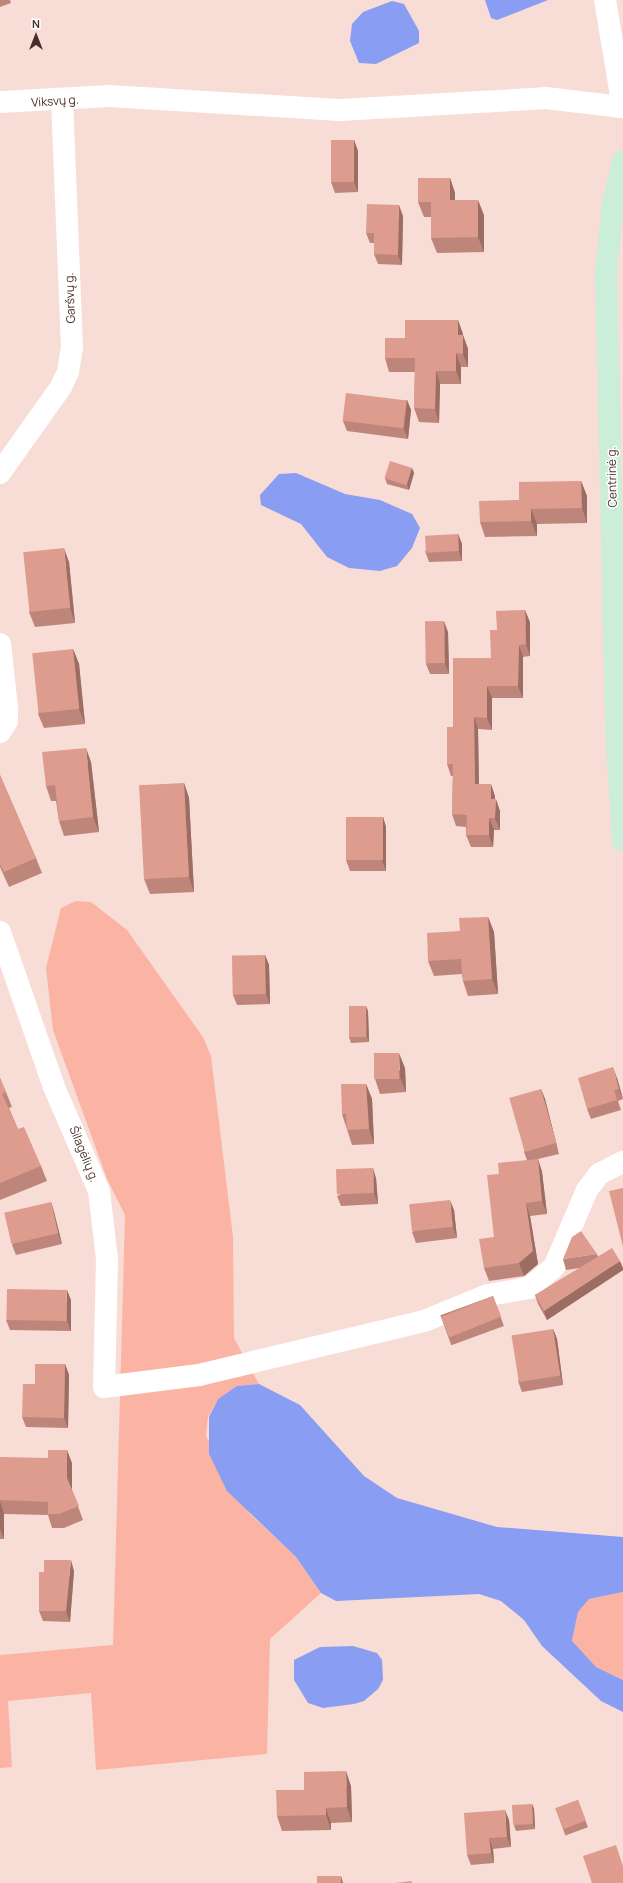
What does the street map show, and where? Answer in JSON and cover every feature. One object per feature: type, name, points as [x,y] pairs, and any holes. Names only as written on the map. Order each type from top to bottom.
[{"type":"main road","name":"Centrinė g.","points":[[623,161],[606,314],[616,729],[623,841]]},
{"type":"street","points":[[611,5],[622,107]]},
{"type":"street","name":"Viksvų g.","points":[[0,102],[62,101],[110,96],[340,110],[546,98],[622,107]]},
{"type":"street","name":"Garšvų g.","points":[[0,473],[61,387],[68,372],[72,348],[62,101]]},
{"type":"street","points":[[0,644],[7,707],[7,722],[0,732]]},
{"type":"street","name":"Šilagėlių g.","points":[[0,932],[54,1087],[99,1191],[107,1259],[104,1387],[199,1375],[424,1321],[488,1295],[529,1288],[554,1267],[587,1190],[599,1174],[623,1162]]},
{"type":"shaded area","points":[[76,901],[91,902],[127,930],[203,1037],[211,1056],[233,1237],[234,1338],[259,1384],[237,1386],[218,1399],[208,1417],[206,1436],[249,1513],[296,1557],[321,1593],[270,1639],[267,1754],[96,1770],[91,1693],[8,1701],[12,1767],[0,1768],[0,1655],[113,1645],[125,1215],[107,1179],[53,1030],[46,968],[61,908]]},
{"type":"shaded area","points":[[623,1592],[623,1680],[596,1667],[572,1642],[578,1612],[589,1599]]},
{"type":"water","points":[[485,0],[548,0],[497,20],[491,18]]},
{"type":"water","points":[[392,1],[404,4],[419,31],[419,43],[376,64],[359,63],[350,41],[352,24],[363,12]]},
{"type":"water","points":[[296,473],[345,494],[380,500],[412,514],[420,528],[412,548],[397,566],[380,571],[349,568],[327,557],[301,524],[261,505],[260,495],[279,474]]},
{"type":"water","points":[[259,1384],[300,1405],[364,1476],[397,1498],[497,1527],[623,1537],[623,1592],[589,1599],[578,1612],[572,1641],[596,1667],[623,1680],[623,1712],[601,1701],[542,1646],[524,1620],[501,1601],[479,1594],[336,1601],[321,1593],[296,1557],[227,1491],[209,1454],[209,1417],[218,1399],[237,1386]]},
{"type":"water","points":[[353,1646],[377,1653],[382,1660],[383,1680],[378,1689],[364,1701],[354,1704],[323,1708],[308,1703],[294,1680],[294,1660],[320,1647]]},
{"type":"building","points":[[331,140],[354,140],[354,182],[331,182]]},
{"type":"building","points":[[418,178],[450,178],[450,200],[478,200],[478,237],[431,238],[431,202],[418,202]]},
{"type":"building","points":[[367,204],[399,205],[398,255],[374,254],[374,233],[366,233]]},
{"type":"building","points":[[405,320],[458,320],[458,335],[463,335],[463,354],[456,353],[456,371],[436,371],[435,409],[414,408],[415,358],[385,358],[385,338],[405,338]]},
{"type":"building","points":[[346,393],[407,400],[403,428],[343,421]]},
{"type":"building","points":[[390,461],[412,468],[406,485],[384,478]]},
{"type":"building","points":[[581,481],[582,508],[531,509],[531,521],[480,522],[479,501],[519,500],[519,482]]},
{"type":"building","points":[[458,534],[459,551],[426,553],[425,536]]},
{"type":"building","points":[[64,548],[70,608],[29,612],[23,552]]},
{"type":"building","points":[[525,610],[526,644],[519,645],[518,686],[487,686],[487,718],[474,717],[475,784],[491,784],[491,799],[496,799],[495,818],[489,818],[489,835],[466,835],[467,815],[452,814],[453,764],[447,764],[447,727],[453,727],[453,658],[491,658],[490,630],[497,630],[496,611]]},
{"type":"building","points":[[425,621],[444,621],[445,663],[426,663]]},
{"type":"building","points":[[73,649],[79,709],[38,713],[32,653]]},
{"type":"building","points":[[86,748],[93,817],[59,821],[55,785],[46,786],[42,752]]},
{"type":"building","points":[[0,775],[36,858],[4,872],[0,864]]},
{"type":"building","points":[[184,783],[189,877],[144,879],[139,785]]},
{"type":"building","points":[[346,817],[383,817],[383,860],[346,860]]},
{"type":"building","points":[[488,917],[492,979],[463,981],[461,959],[428,961],[427,933],[460,931],[459,918]]},
{"type":"building","points":[[265,955],[266,994],[233,995],[232,956]]},
{"type":"building","points":[[349,1006],[366,1006],[366,1037],[349,1037]]},
{"type":"building","points":[[374,1053],[399,1053],[399,1079],[374,1079]]},
{"type":"building","points":[[613,1067],[619,1089],[614,1090],[617,1100],[587,1109],[578,1078]]},
{"type":"building","points":[[0,1078],[6,1092],[2,1094],[18,1129],[24,1127],[41,1166],[0,1183]]},
{"type":"building","points":[[341,1084],[366,1084],[369,1129],[347,1130],[346,1114],[342,1114]]},
{"type":"building","points":[[541,1089],[556,1143],[525,1152],[509,1098]]},
{"type":"building","points":[[538,1159],[542,1201],[526,1203],[533,1251],[519,1263],[484,1268],[479,1239],[494,1237],[487,1175],[499,1174],[498,1163]]},
{"type":"building","points":[[373,1168],[374,1193],[337,1194],[336,1169]]},
{"type":"building","points":[[623,1188],[623,1247],[609,1191]]},
{"type":"building","points":[[450,1200],[453,1227],[412,1231],[409,1204]]},
{"type":"building","points":[[51,1202],[58,1233],[11,1244],[4,1213]]},
{"type":"building","points":[[581,1231],[597,1254],[563,1259],[572,1237]]},
{"type":"building","points":[[612,1248],[620,1261],[544,1311],[535,1295]]},
{"type":"building","points":[[7,1289],[67,1290],[66,1321],[6,1320]]},
{"type":"building","points":[[493,1296],[501,1316],[449,1337],[441,1317]]},
{"type":"building","points":[[553,1329],[560,1375],[519,1382],[512,1336]]},
{"type":"building","points":[[35,1364],[65,1364],[64,1418],[22,1417],[23,1384],[35,1384]]},
{"type":"building","points":[[48,1450],[67,1450],[67,1478],[79,1506],[59,1514],[48,1514],[48,1502],[0,1500],[0,1457],[48,1458]]},
{"type":"building","points":[[44,1560],[71,1560],[66,1611],[39,1611],[39,1572],[44,1572]]},
{"type":"building","points":[[346,1771],[347,1807],[326,1808],[326,1815],[277,1816],[276,1790],[304,1790],[304,1772]]},
{"type":"building","points":[[578,1800],[586,1821],[563,1829],[556,1809]]},
{"type":"building","points":[[532,1804],[533,1824],[513,1825],[512,1805]]},
{"type":"building","points":[[505,1810],[507,1837],[489,1838],[491,1853],[467,1855],[464,1813]]},
{"type":"building","points":[[616,1845],[623,1866],[623,1883],[592,1883],[583,1856]]},
{"type":"building","points":[[317,1876],[341,1876],[341,1883],[317,1883]]},
{"type":"building","points":[[412,1881],[412,1883],[395,1883]]}]
